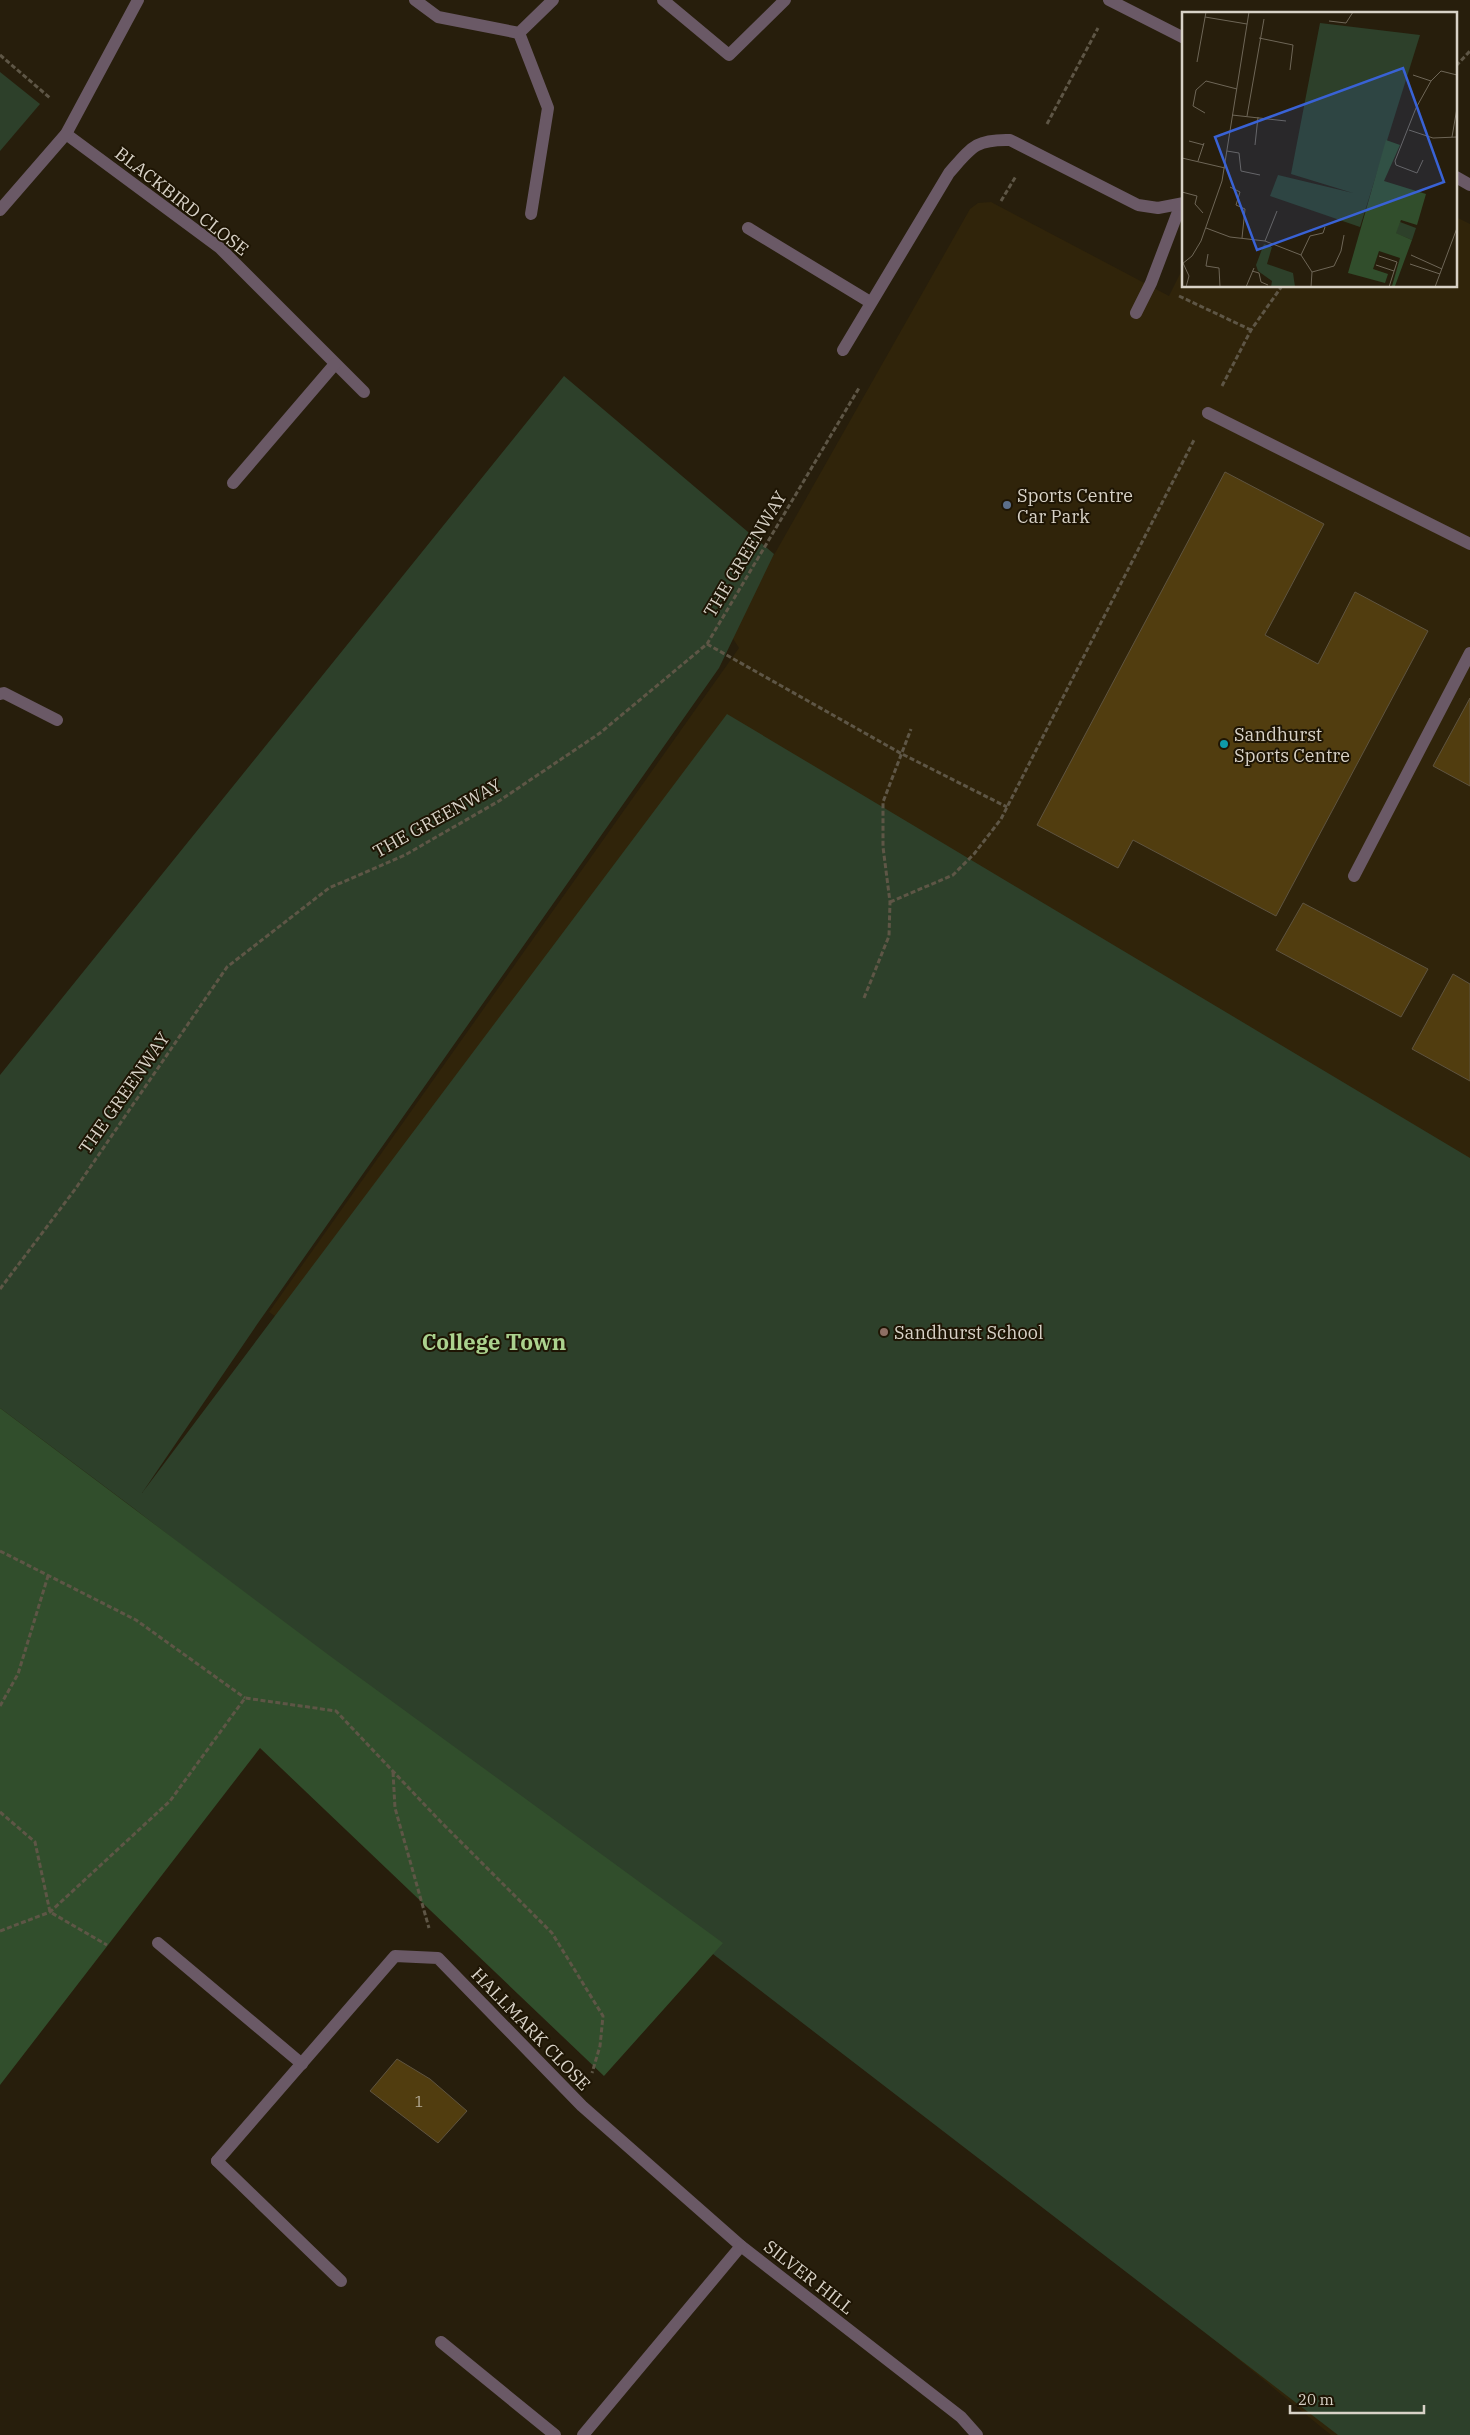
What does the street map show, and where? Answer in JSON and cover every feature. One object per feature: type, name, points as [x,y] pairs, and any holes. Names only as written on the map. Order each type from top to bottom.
[{"type":"street","points":[[0,210],[66,134],[138,0]]},
{"type":"street","points":[[415,0],[438,17],[519,33]]},
{"type":"street","points":[[519,33],[553,0]]},
{"type":"street","points":[[663,0],[729,55],[785,0]]},
{"type":"street","points":[[1110,1],[1182,37]]},
{"type":"street","points":[[519,33],[548,108],[531,214]]},
{"type":"street","name":"BLACKBIRD CLOSE","points":[[66,134],[220,248],[364,392]]},
{"type":"street","points":[[843,350],[949,173],[968,152],[987,140],[1010,140],[1138,205],[1158,208],[1182,204]]},
{"type":"street","points":[[1458,178],[1470,185]]},
{"type":"street","points":[[1136,313],[1151,283],[1182,204]]},
{"type":"street","points":[[748,228],[870,302]]},
{"type":"street","points":[[233,483],[335,364]]},
{"type":"street","points":[[1208,413],[1470,544]]},
{"type":"street","points":[[1354,876],[1470,654]]},
{"type":"street","points":[[0,694],[4,693],[57,720]]},
{"type":"street","points":[[158,1943],[302,2064]]},
{"type":"street","points":[[341,2281],[217,2161],[395,1956],[438,1958]]},
{"type":"street","name":"HALLMARK CLOSE","points":[[438,1958],[582,2106],[741,2246]]},
{"type":"street","name":"SILVER HILL","points":[[583,2435],[741,2246],[961,2417],[976,2435]]},
{"type":"street","points":[[441,2342],[555,2435]]},
{"type":"path","points":[[1046,127],[1110,1]]},
{"type":"path","points":[[1458,64],[1470,51]]},
{"type":"path","points":[[0,55],[75,119]]},
{"type":"path","points":[[1001,202],[1020,169]]},
{"type":"path","points":[[890,902],[953,875],[974,854],[1001,819],[1250,330],[1281,288]]},
{"type":"path","points":[[1177,295],[1250,330]]},
{"type":"path","name":"THE GREENWAY","points":[[0,1289],[76,1188],[227,967],[329,888],[405,855],[499,801],[585,744],[707,644],[859,388]]},
{"type":"path","points":[[707,644],[902,754],[1007,807]]},
{"type":"path","points":[[864,998],[889,936],[890,902],[883,847],[883,802],[911,729]]},
{"type":"path","points":[[0,1551],[136,1620],[245,1698],[336,1711],[552,1933],[603,2016],[600,2046],[582,2106]]},
{"type":"path","points":[[0,1706],[18,1674],[48,1576]]},
{"type":"path","points":[[0,1931],[50,1912],[170,1801],[245,1698]]},
{"type":"path","points":[[393,1771],[395,1808],[438,1958]]},
{"type":"path","points":[[0,1812],[34,1842],[50,1912],[107,1945]]},
{"type":"shaded area","name":"Sandhurst School","points":[[991,202],[1169,296],[1182,270],[1182,288],[1458,288],[1458,218],[1470,224],[1470,2435],[1331,2435],[885,2071],[326,1352],[269,1312],[739,648],[730,634],[732,623],[778,548],[970,209],[978,203]]},
{"type":"green space","points":[[0,72],[40,104],[0,151]]},
{"type":"green space","name":"Sandhurst School","points":[[564,376],[774,554],[719,668],[258,1323],[142,1493],[727,714],[1470,1158],[1470,2435],[1338,2435],[132,1507],[0,1408],[0,1075]]},
{"type":"green space","points":[[0,1408],[330,1656],[723,1943],[604,2076],[260,1748],[0,2085]]},
{"type":"building","name":"Sandhurst Sports Centre","points":[[1225,472],[1324,524],[1265,635],[1318,664],[1355,592],[1428,631],[1276,916],[1133,840],[1118,868],[1037,825]]},
{"type":"building","points":[[1470,698],[1470,786],[1433,766]]},
{"type":"building","points":[[1303,903],[1428,969],[1401,1017],[1276,950]]},
{"type":"building","points":[[1453,974],[1470,984],[1470,1081],[1412,1049]]},
{"type":"building","points":[[397,2059],[430,2079],[467,2111],[438,2143],[370,2091]]},
{"type":"place","name":"Sports Centre Car Park","points":[[1007,505]]},
{"type":"place","name":"Sandhurst Sports Centre","points":[[1224,744]]},
{"type":"place","name":"Sandhurst School","points":[[884,1332]]},
{"type":"district","name":"College Town","points":[[494,1341]]}]
